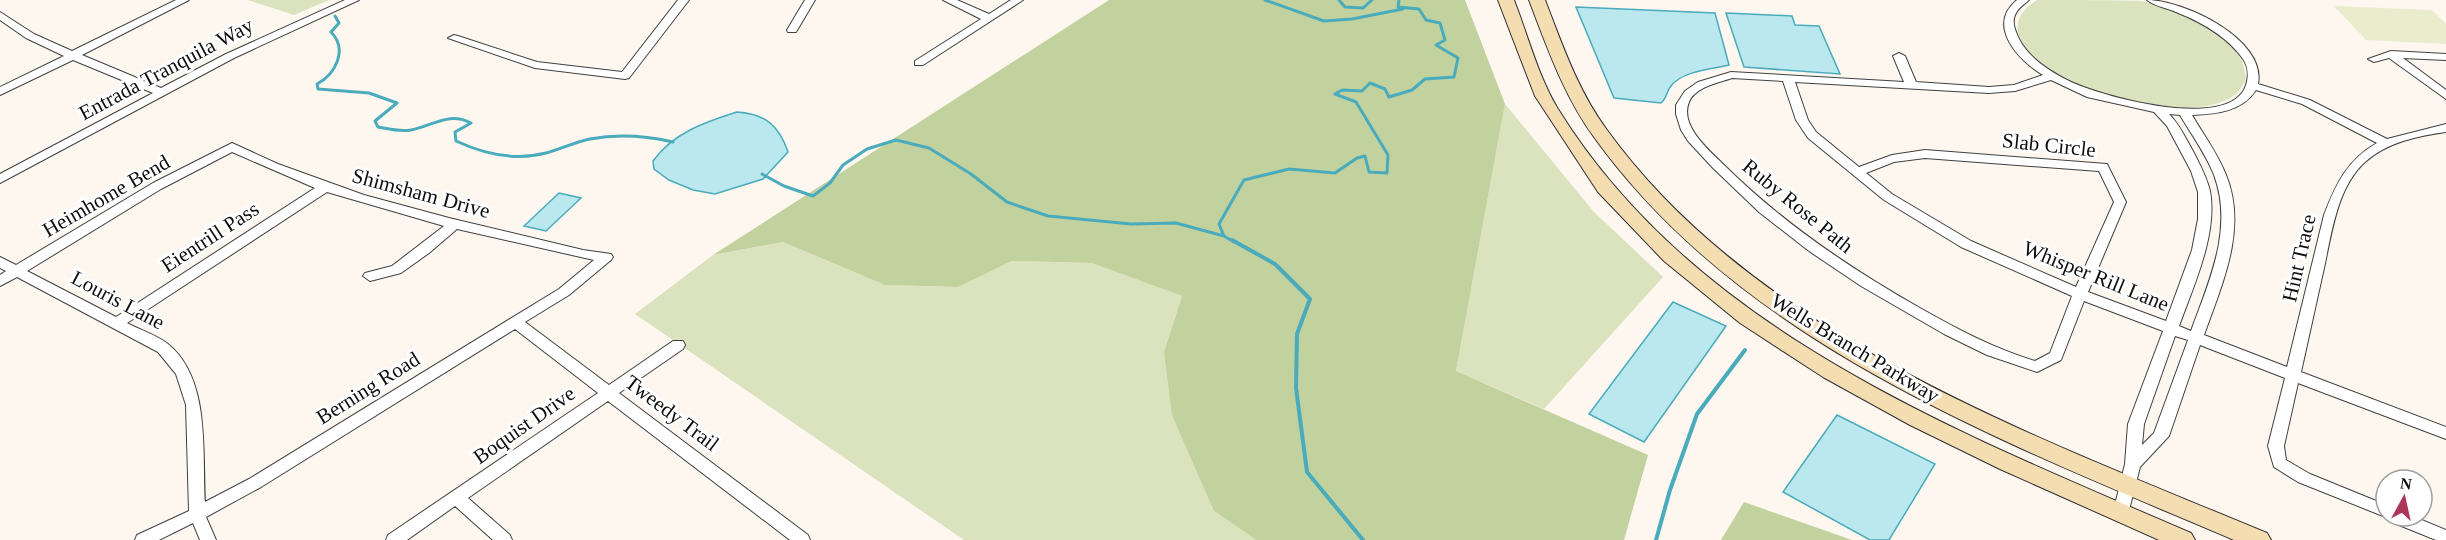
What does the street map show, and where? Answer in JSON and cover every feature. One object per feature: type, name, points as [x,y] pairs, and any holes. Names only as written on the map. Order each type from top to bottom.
[{"type":"street","points":[[0,92],[184,0]]},
{"type":"street","name":"Entrada Tranquila Way","points":[[0,179],[160,92],[260,41],[354,0]]},
{"type":"street","points":[[454,38],[535,64],[625,76],[684,0]]},
{"type":"street","points":[[792,30],[810,0]]},
{"type":"street","points":[[948,0],[989,18]]},
{"type":"street","points":[[919,63],[1018,0]]},
{"type":"street","name":"Wells Branch Parkway","points":[[1506,0],[1548,107],[1569,140],[1596,177],[1635,222],[1684,267],[1790,346],[1860,389],[1948,436],[2183,540]]},
{"type":"street","name":"Wells Branch Parkway","points":[[1537,0],[1581,105],[1601,135],[1628,170],[1666,212],[1713,254],[1814,328],[1880,367],[1964,411],[2131,474],[2259,540]]},
{"type":"street","points":[[2024,0],[2013,9],[2009,16],[2010,35],[2025,55],[2052,76],[2090,94],[2113,102],[2159,111],[2185,113],[2213,110],[2232,105],[2246,97],[2253,86],[2254,71],[2249,60],[2228,37],[2194,16],[2152,0]]},
{"type":"street","points":[[0,15],[30,36],[160,92]]},
{"type":"street","points":[[2391,54],[2446,96]]},
{"type":"street","points":[[2374,59],[2391,54],[2446,57]]},
{"type":"street","points":[[1899,56],[1911,86]]},
{"type":"street","name":"Ruby Rose Path","points":[[2052,76],[2015,88],[1989,90],[1731,75],[1694,89],[1682,103],[1682,122],[1701,148],[1748,196],[1806,243],[1878,291],[2004,358],[2037,367],[2056,356],[2080,294]]},
{"type":"street","name":"Whisper Rill Lane","points":[[1788,78],[1806,127],[1812,135],[1888,197],[1966,244],[2080,294],[2446,433]]},
{"type":"street","points":[[2253,86],[2306,102],[2386,143]]},
{"type":"street","points":[[2121,513],[2131,474],[2136,424],[2199,250],[2204,219],[2204,192],[2197,171],[2172,124],[2159,111]]},
{"type":"street","points":[[2131,474],[2161,436],[2224,258],[2228,223],[2226,194],[2219,173],[2185,113]]},
{"type":"street","name":"Hint Trace","points":[[2374,507],[2304,478],[2279,463],[2276,446],[2330,215],[2352,168],[2386,143],[2446,128]]},
{"type":"street","name":"Shimsham Drive","points":[[232,147],[325,187],[455,223],[583,254],[606,257]]},
{"type":"street","name":"Heimhome Bend","points":[[0,280],[157,186],[232,147]]},
{"type":"street","name":"Slab Circle","points":[[1857,172],[1892,159],[1925,154],[2103,167],[2120,202],[2080,294]]},
{"type":"street","name":"Eientrill Pass","points":[[118,322],[325,187]]},
{"type":"street","points":[[370,276],[396,270],[424,250],[455,223]]},
{"type":"street","name":"Berning Road","points":[[143,540],[255,483],[564,292],[606,257]]},
{"type":"street","name":"Louris Lane","points":[[0,262],[164,348],[183,372],[193,405],[197,514],[208,540]]},
{"type":"street","name":"Tweedy Trail","points":[[515,321],[802,540]]},
{"type":"street","name":"Boquist Drive","points":[[394,540],[678,345]]},
{"type":"street","points":[[457,498],[504,540]]},
{"type":"street","points":[[2425,528],[2446,537]]},
{"type":"green space","points":[[248,0],[329,0],[294,15]]},
{"type":"green space","points":[[1109,0],[1465,0],[1505,104],[1456,371],[1648,455],[1624,540],[1256,540],[1214,511],[1172,415],[1164,352],[1182,296],[1092,263],[1012,261],[958,287],[885,285],[783,242],[713,255]]},
{"type":"green space","points":[[2037,0],[2140,1],[2167,8],[2197,22],[2224,40],[2235,50],[2242,61],[2246,79],[2236,94],[2206,106],[2167,107],[2124,100],[2081,85],[2046,66],[2023,44],[2018,22]]},
{"type":"green space","points":[[2334,6],[2432,10],[2446,24],[2446,44],[2366,40]]},
{"type":"green space","points":[[1505,104],[1594,212],[1663,277],[1544,409],[1456,371]]},
{"type":"green space","points":[[783,242],[885,285],[958,287],[1012,261],[1093,263],[1182,296],[1164,352],[1214,511],[1256,540],[964,540],[635,314],[713,255]]},
{"type":"green space","points":[[1744,502],[1852,540],[1721,540]]},
{"type":"water","points":[[1576,7],[1715,13],[1729,65],[1698,71],[1682,77],[1671,86],[1661,103],[1614,98]]},
{"type":"water","points":[[1726,13],[1792,16],[1795,25],[1819,26],[1840,74],[1744,67]]},
{"type":"water","points":[[737,112],[756,115],[770,123],[780,135],[788,152],[763,179],[715,194],[693,190],[669,180],[654,169],[653,161],[661,151],[680,136],[713,120]]},
{"type":"water","points":[[559,193],[581,198],[546,231],[524,226]]},
{"type":"water","points":[[1673,302],[1726,326],[1644,442],[1589,414]]},
{"type":"water","points":[[1837,415],[1935,464],[1889,540],[1870,540],[1783,492]]},
{"type":"waterway","points":[[1265,0],[1324,21],[1352,19],[1403,9]]},
{"type":"waterway","points":[[1339,0],[1345,7],[1363,8],[1372,0]]},
{"type":"waterway","points":[[1224,236],[1219,224],[1244,180],[1289,169],[1335,173],[1357,158],[1365,156],[1369,172],[1387,173],[1388,155],[1356,102],[1335,94],[1342,90],[1362,91],[1370,83],[1385,89],[1389,97],[1412,90],[1425,79],[1454,77],[1458,58],[1436,45],[1445,40],[1440,23],[1426,20],[1419,9],[1398,7],[1399,0]]},
{"type":"waterway","points":[[335,16],[339,23],[331,32],[339,46],[339,53],[330,74],[317,84],[318,89],[369,93],[397,103],[375,121],[378,127],[407,131],[455,118],[471,123],[455,132],[456,141],[489,153],[511,156],[534,155],[600,137],[642,137],[673,142]]},
{"type":"waterway","points":[[762,174],[784,186],[813,196],[830,183],[843,165],[867,149],[896,140],[929,148],[971,174],[1007,202],[1048,216],[1131,224],[1176,223],[1224,236]]},
{"type":"waterway","points":[[1224,236],[1234,242]]},
{"type":"waterway","points":[[1232,240],[1275,264],[1310,299],[1297,334],[1296,388],[1307,472],[1363,540]]},
{"type":"waterway","points":[[1656,540],[1670,490],[1697,414],[1745,350]]}]
